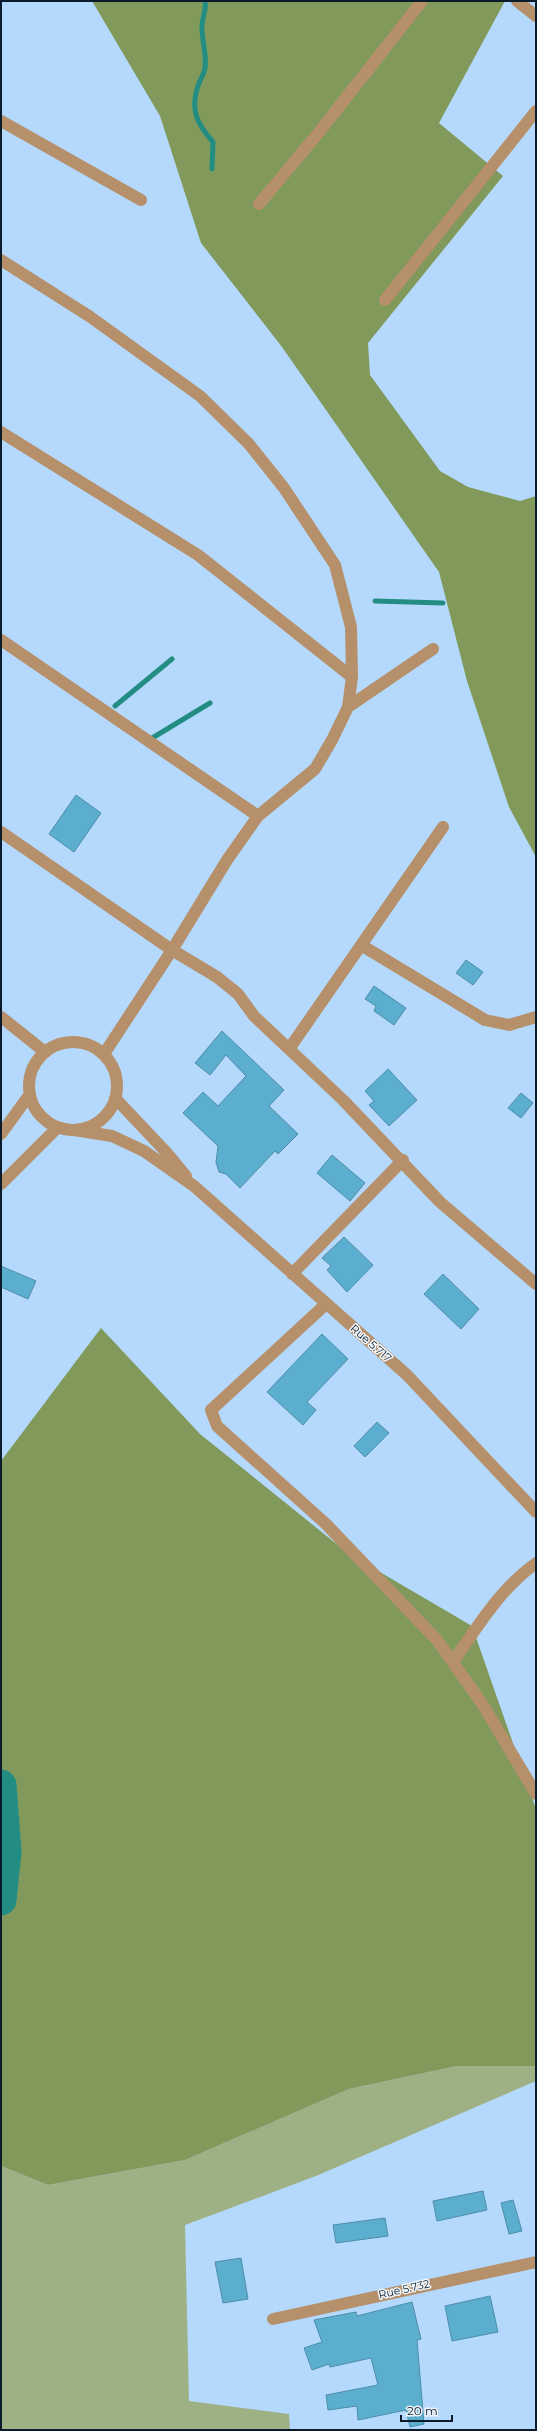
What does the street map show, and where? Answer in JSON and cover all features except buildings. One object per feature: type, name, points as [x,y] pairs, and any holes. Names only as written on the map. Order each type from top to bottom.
[{"type":"street","points":[[258,204],[320,131],[422,1]]},
{"type":"street","points":[[516,1],[536,16]]},
{"type":"street","points":[[386,300],[536,110]]},
{"type":"street","points":[[1,121],[141,200]]},
{"type":"street","points":[[1,260],[89,316],[194,392],[249,444],[284,488],[334,565],[351,627],[352,677],[348,707],[315,769],[258,816],[227,860],[172,950],[104,1054]]},
{"type":"street","points":[[1,432],[198,555],[352,677]]},
{"type":"street","points":[[1,640],[258,816]]},
{"type":"street","points":[[348,707],[433,649]]},
{"type":"street","points":[[289,1049],[443,826]]},
{"type":"street","points":[[1,832],[172,950],[217,977],[238,994],[254,1016],[403,1160],[440,1202],[536,1284]]},
{"type":"street","points":[[361,945],[485,1020],[509,1025],[536,1016]]},
{"type":"street","points":[[1,1017],[45,1052]]},
{"type":"street","points":[[68,1042],[81,1042],[104,1054],[116,1074],[115,1098],[109,1110],[100,1120],[88,1127],[74,1130],[58,1127],[45,1120],[35,1108],[30,1094],[31,1071],[45,1052],[56,1045],[68,1042]]},
{"type":"street","points":[[1,1134],[30,1094]]},
{"type":"street","name":"Rue 5.717","points":[[115,1098],[167,1153],[194,1186]]},
{"type":"street","points":[[1,1184],[58,1127]]},
{"type":"street","name":"Rue 5.717","points":[[74,1130],[112,1136],[144,1151],[194,1186],[407,1375],[536,1512]]},
{"type":"street","points":[[292,1274],[403,1160]]},
{"type":"street","points":[[326,1304],[211,1410],[217,1426],[326,1524],[437,1640],[483,1705],[536,1794]]},
{"type":"street","points":[[452,1662],[494,1604],[519,1575],[536,1563]]},
{"type":"street","name":"Rue 5.732","points":[[273,2319],[510,2266],[536,2262]]},
{"type":"green space","points":[[92,1],[505,1],[439,123],[503,176],[368,343],[370,375],[440,471],[468,487],[520,501],[536,496],[536,857],[509,807],[467,681],[439,572],[282,347],[201,243],[160,116]]},
{"type":"green space","points":[[101,1328],[200,1434],[349,1554],[472,1626],[536,1809],[536,2066],[457,2066],[349,2089],[185,2160],[48,2185],[1,2166],[1,1461]]},
{"type":"green space","points":[[457,2066],[536,2066],[536,2081],[316,2176],[185,2225],[189,2401],[289,2414],[290,2430],[1,2430],[1,2166],[48,2185],[185,2160],[349,2089]]},
{"type":"waterway","points":[[205,1],[202,25],[205,68],[198,86],[195,110],[199,123],[213,142],[212,169]]},
{"type":"waterway","points":[[375,601],[443,603]]},
{"type":"waterway","points":[[115,706],[172,659]]},
{"type":"waterway","points":[[149,740],[210,703]]},
{"type":"waterway","points":[[1,1785],[6,1852],[1,1900]]}]
